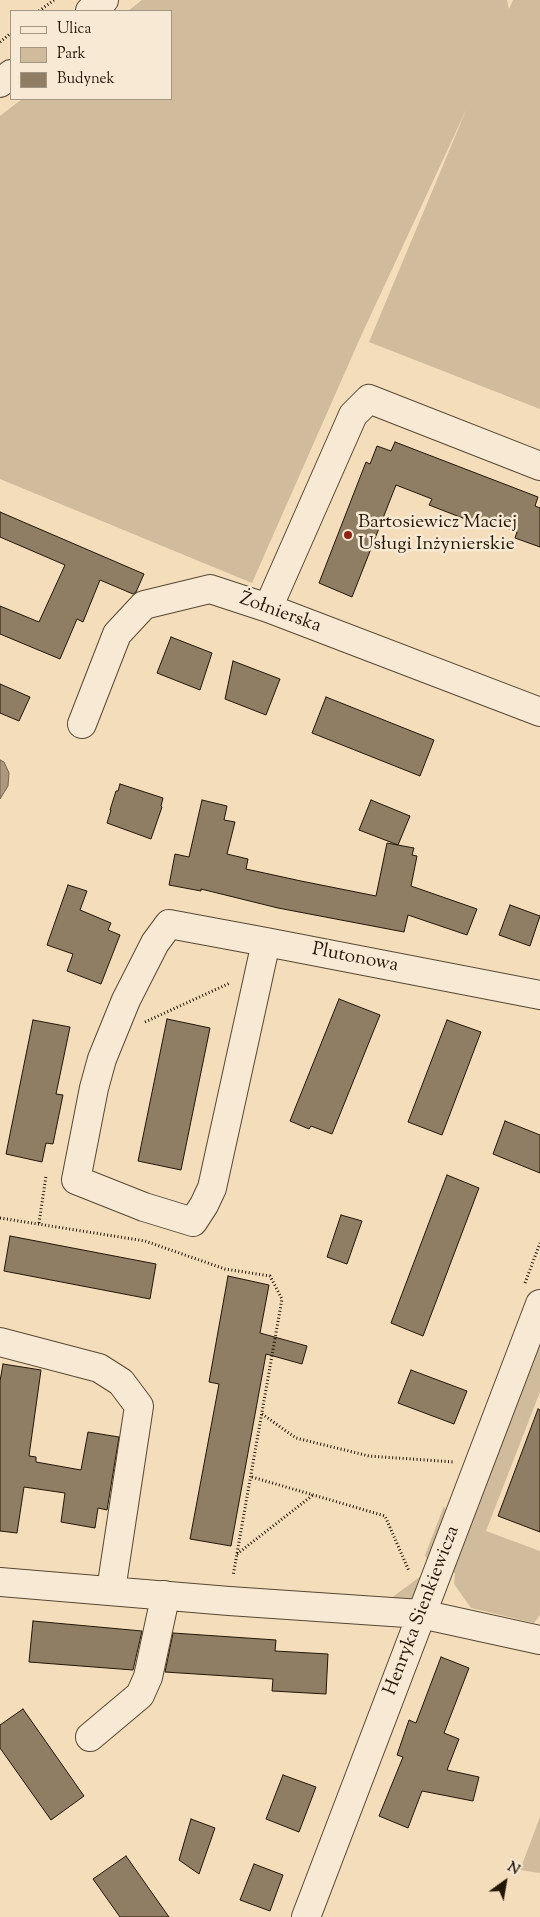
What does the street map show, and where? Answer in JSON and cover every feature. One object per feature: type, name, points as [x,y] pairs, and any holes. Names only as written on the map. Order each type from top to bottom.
[{"type":"street","points":[[91,10],[104,0]]},
{"type":"street","points":[[0,83],[10,75]]},
{"type":"street","points":[[268,608],[353,416],[369,398],[540,466]]},
{"type":"street","name":"Żołnierska","points":[[82,724],[117,634],[144,604],[210,589],[268,608],[540,712]]},
{"type":"street","name":"Plutonowa","points":[[115,1030],[126,1000],[155,943],[169,924],[540,995]]},
{"type":"street","points":[[115,1030],[102,1060],[94,1088],[76,1180],[144,1207],[193,1222],[204,1206],[212,1188],[266,942]]},
{"type":"street","name":"Henryka Sienkiewicza","points":[[306,1917],[540,1304]]},
{"type":"street","points":[[0,1342],[99,1368],[121,1382],[139,1406],[111,1590]]},
{"type":"street","points":[[0,1582],[421,1614],[540,1640]]},
{"type":"street","points":[[90,1737],[140,1696],[148,1677],[164,1595]]},
{"type":"path","points":[[40,10],[54,0]]},
{"type":"path","points":[[0,42],[10,34]]},
{"type":"path","points":[[115,1030],[124,1032],[235,981]]},
{"type":"path","points":[[38,1223],[46,1176]]},
{"type":"path","points":[[0,1218],[145,1240],[225,1269],[270,1276],[282,1299],[233,1578]]},
{"type":"path","points":[[262,1414],[296,1438],[369,1456],[447,1462]]},
{"type":"path","points":[[252,1477],[385,1516],[410,1573],[414,1570]]},
{"type":"path","points":[[236,1554],[313,1495]]},
{"type":"green space","points":[[142,0],[507,0],[509,9],[513,0],[540,0],[540,409],[369,342],[467,108],[361,336],[252,583],[0,479],[0,116],[21,100],[172,100],[172,10],[129,10]]},
{"type":"green space","points":[[540,1333],[540,1392],[486,1531],[540,1551],[540,1615],[534,1623],[471,1608],[454,1584],[455,1573],[449,1570]]},
{"type":"green space","points":[[444,1506],[449,1517],[428,1562],[425,1555]]},
{"type":"green space","points":[[421,1576],[426,1577],[415,1600],[383,1604]]},
{"type":"green space","points":[[540,1817],[540,1873],[520,1870]]},
{"type":"shaded area","points":[[0,760],[4,762],[9,773],[8,786],[0,799]]},
{"type":"building","points":[[395,442],[538,497],[535,506],[540,508],[540,547],[515,538],[517,532],[481,518],[478,524],[429,505],[432,499],[396,485],[352,597],[319,583],[366,462],[370,464],[377,446],[391,451]]},
{"type":"building","points":[[0,512],[144,574],[136,592],[133,594],[100,580],[83,622],[77,619],[60,659],[0,634],[0,606],[39,622],[65,565],[0,537]]},
{"type":"building","points":[[171,637],[212,653],[200,690],[157,673]]},
{"type":"building","points":[[233,661],[280,679],[266,715],[225,699]]},
{"type":"building","points":[[0,684],[30,697],[19,721],[0,713]]},
{"type":"building","points":[[326,697],[434,740],[420,776],[312,733]]},
{"type":"building","points":[[120,784],[163,798],[162,807],[151,839],[107,823],[116,791],[118,791]]},
{"type":"building","points":[[202,800],[227,806],[224,820],[235,822],[227,854],[248,859],[246,869],[376,896],[387,843],[414,848],[412,855],[417,856],[411,886],[477,909],[467,935],[408,915],[404,932],[278,908],[201,889],[201,891],[169,885],[175,854],[189,857]]},
{"type":"building","points":[[371,800],[410,816],[398,845],[359,830]]},
{"type":"building","points":[[68,885],[87,891],[80,910],[111,923],[108,930],[120,935],[101,984],[67,971],[73,954],[47,945]]},
{"type":"building","points":[[510,905],[540,916],[530,946],[499,935]]},
{"type":"building","points":[[339,999],[380,1015],[332,1134],[311,1126],[309,1129],[290,1121]]},
{"type":"building","points":[[167,1019],[210,1028],[181,1170],[138,1161]]},
{"type":"building","points":[[33,1020],[70,1027],[56,1094],[63,1095],[53,1144],[46,1143],[42,1162],[6,1154]]},
{"type":"building","points":[[447,1020],[481,1032],[442,1135],[408,1122]]},
{"type":"building","points":[[505,1121],[540,1135],[540,1173],[493,1154]]},
{"type":"building","points":[[447,1175],[479,1188],[423,1336],[391,1323]]},
{"type":"building","points":[[341,1215],[362,1221],[347,1264],[327,1257]]},
{"type":"building","points":[[10,1236],[156,1264],[150,1299],[4,1271]]},
{"type":"building","points":[[228,1276],[269,1285],[260,1333],[307,1346],[302,1364],[266,1354],[231,1546],[190,1539],[219,1384],[209,1382]]},
{"type":"building","points":[[3,1364],[41,1370],[29,1456],[36,1457],[36,1462],[81,1470],[88,1432],[119,1437],[107,1510],[98,1508],[95,1528],[61,1522],[65,1493],[24,1487],[17,1533],[0,1531],[0,1381]]},
{"type":"building","points":[[411,1370],[467,1391],[454,1424],[398,1403]]},
{"type":"building","points":[[538,1409],[540,1410],[540,1532],[498,1516]]},
{"type":"building","points":[[33,1621],[142,1631],[133,1670],[29,1662]]},
{"type":"building","points":[[173,1633],[276,1640],[275,1651],[328,1654],[326,1694],[272,1691],[273,1679],[165,1672]]},
{"type":"building","points":[[441,1657],[469,1668],[444,1733],[459,1739],[447,1770],[479,1777],[473,1801],[422,1791],[408,1828],[379,1816],[403,1757],[397,1755],[409,1720],[416,1723]]},
{"type":"building","points":[[23,1709],[84,1796],[51,1820],[0,1748],[0,1725]]},
{"type":"building","points":[[283,1775],[316,1787],[299,1832],[266,1819]]},
{"type":"building","points":[[191,1819],[215,1828],[199,1874],[179,1860]]},
{"type":"building","points":[[126,1856],[169,1917],[120,1917],[93,1879]]},
{"type":"building","points":[[254,1864],[283,1875],[270,1911],[240,1900]]},
{"type":"place","name":"Bartosiewicz Maciej Usługi Inżynierskie","points":[[348,535]]}]
